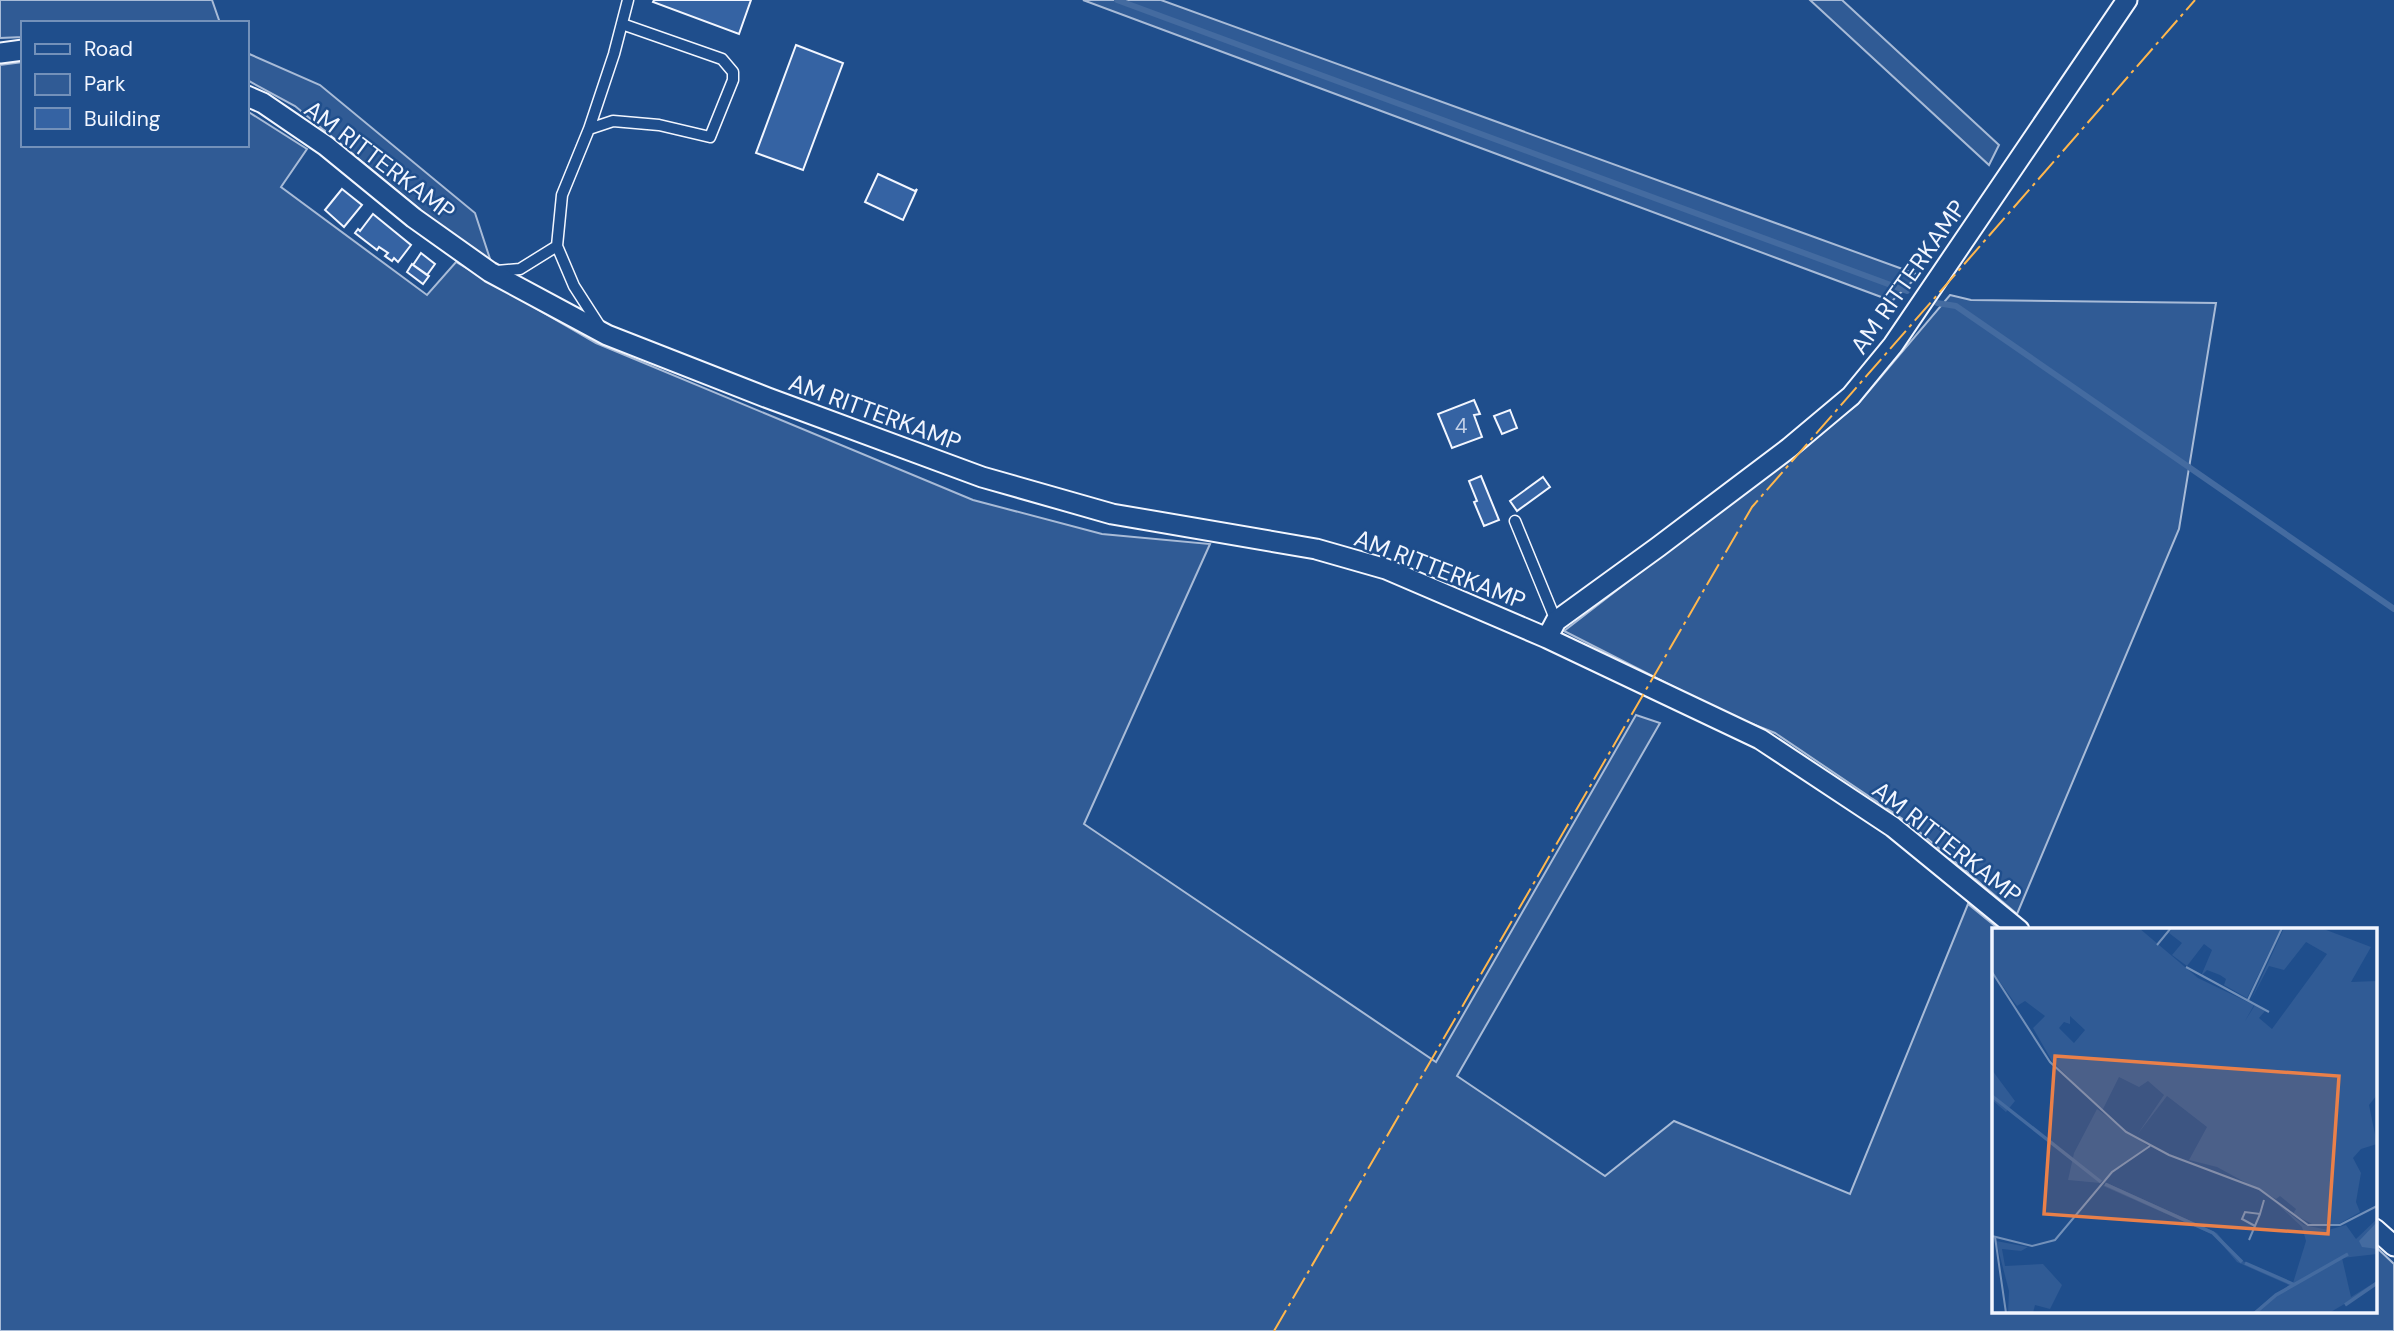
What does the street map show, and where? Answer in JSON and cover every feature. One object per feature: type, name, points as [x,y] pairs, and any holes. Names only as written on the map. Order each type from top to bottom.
[{"type":"street","name":"AM RITTERKAMP","points":[[1551,630],[1789,448],[1851,396],[1893,345],[2127,0]]},
{"type":"street","points":[[0,53],[21,50]]},
{"type":"street","name":"AM RITTERKAMP","points":[[248,96],[263,103],[326,146],[414,218],[490,272],[607,335],[982,477],[1112,514],[1316,549],[1374,566],[1551,630],[1760,739],[1893,827],[2017,928]]},
{"type":"street","points":[[2376,1230],[2394,1246]]},
{"type":"lane","points":[[607,335],[574,286],[557,246],[562,195],[589,129],[628,0]]},
{"type":"lane","points":[[589,129],[614,121],[659,125],[710,137],[733,80],[733,72],[722,59],[622,24]]},
{"type":"lane","points":[[490,272],[520,269],[557,246]]},
{"type":"lane","points":[[1515,521],[1551,630]]},
{"type":"green space","points":[[0,0],[212,0],[219,21],[21,21],[21,37],[0,38]]},
{"type":"green space","points":[[1083,0],[1161,0],[1919,275],[1892,301]]},
{"type":"green space","points":[[1810,0],[1842,0],[1999,145],[1989,165]]},
{"type":"green space","points":[[248,53],[320,85],[475,213],[492,265],[454,238],[295,106],[248,81]]},
{"type":"green space","points":[[21,62],[21,147],[248,147],[248,112],[307,149],[281,187],[427,295],[456,262],[596,343],[973,500],[1102,534],[1210,544],[1084,824],[1436,1062],[1636,715],[1660,723],[1457,1076],[1605,1176],[1674,1121],[1850,1194],[1968,904],[1998,928],[1992,928],[1992,1314],[2376,1314],[2376,1247],[2394,1264],[2394,1331],[0,1331],[0,65]]},
{"type":"green space","points":[[1950,295],[1971,300],[2216,303],[2179,529],[2017,914],[1910,824],[1775,733],[1725,713],[1564,631],[1858,404]]},
{"type":"building","points":[[751,0],[739,34],[653,2]]},
{"type":"building","points":[[796,45],[843,63],[803,170],[756,153]]},
{"type":"building","points":[[878,174],[915,191],[917,189],[903,220],[865,202]]},
{"type":"building","points":[[342,189],[362,205],[344,227],[325,210]]},
{"type":"building","points":[[373,214],[411,245],[398,262],[394,258],[392,261],[385,256],[388,253],[379,247],[377,250],[355,233],[358,229],[360,231]]},
{"type":"building","points":[[421,253],[435,264],[427,275],[413,265]]},
{"type":"building","points":[[412,264],[429,276],[423,284],[407,272]]},
{"type":"building","points":[[1474,400],[1480,414],[1474,415],[1482,437],[1452,448],[1438,414]]},
{"type":"building","points":[[1510,410],[1517,428],[1502,434],[1494,416]]},
{"type":"building","points":[[1481,476],[1499,520],[1484,526],[1469,481]]},
{"type":"building","points":[[1543,477],[1550,487],[1517,511],[1510,501]]},
{"type":"waterway","points":[[1117,0],[1907,291]]},
{"type":"waterway","points":[[1937,303],[1956,306],[2394,609]]},
{"type":"power","points":[[1274,1331],[1752,507],[2195,0]]}]
